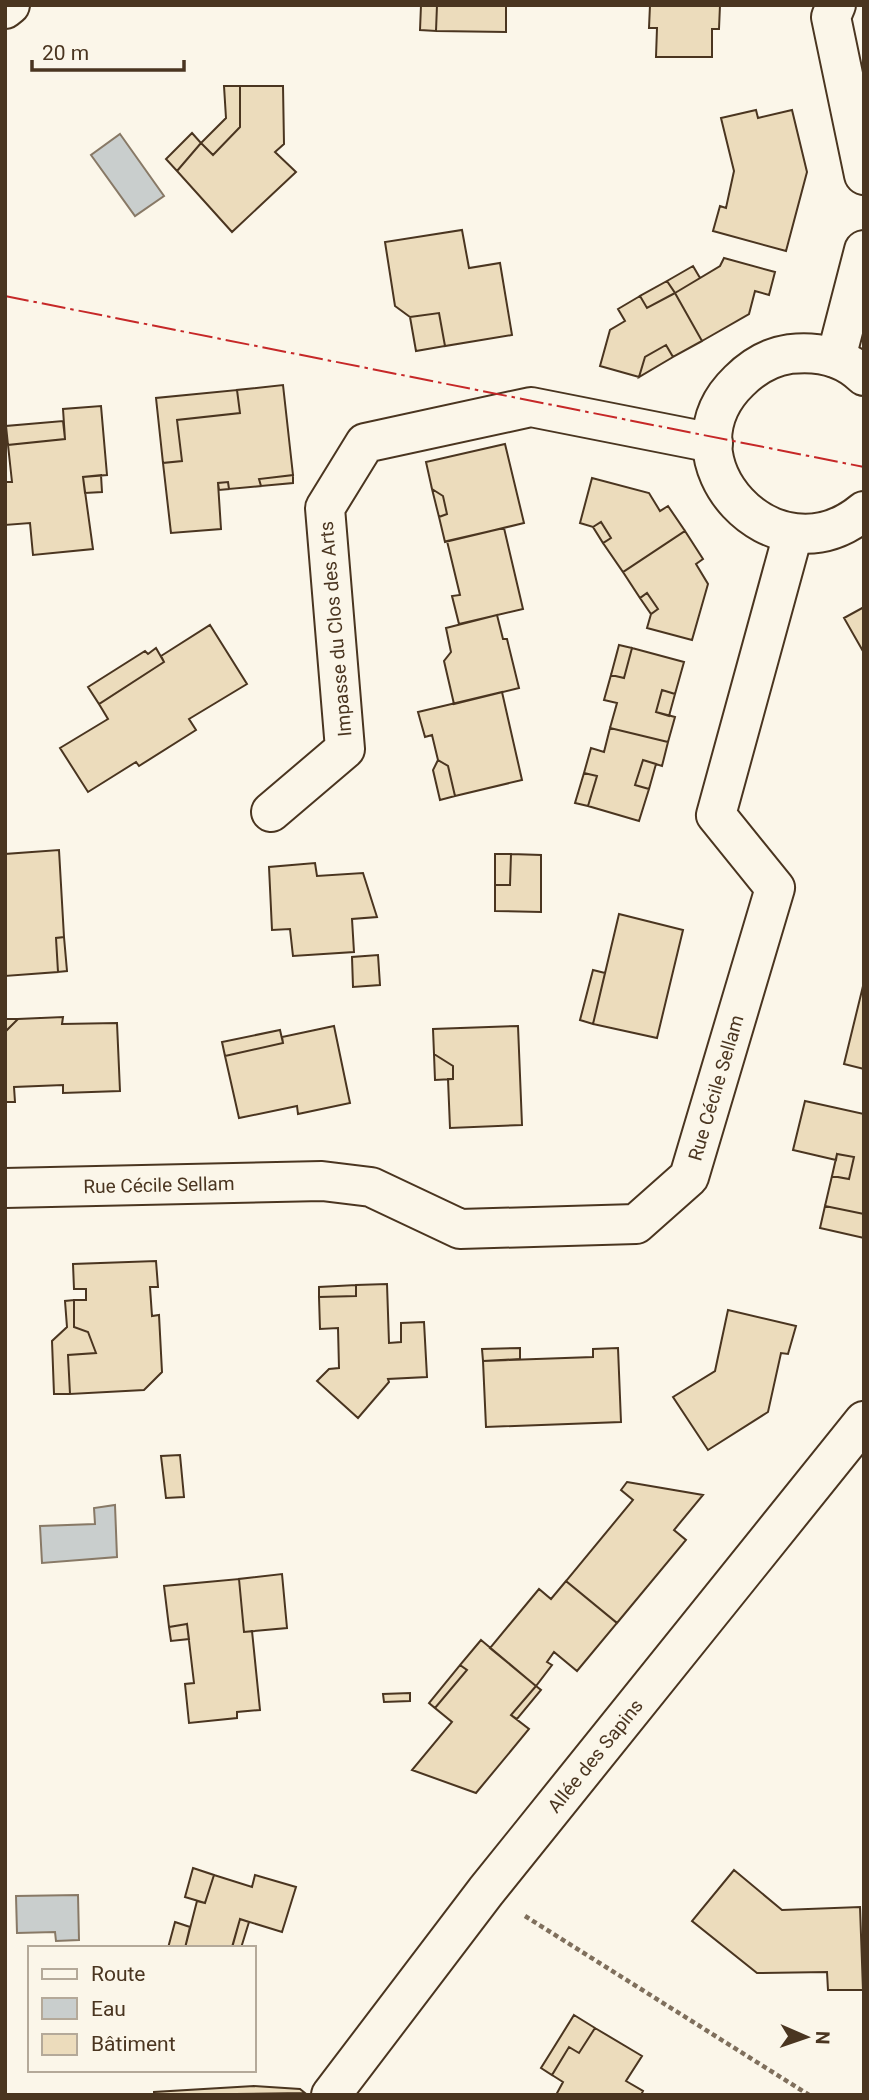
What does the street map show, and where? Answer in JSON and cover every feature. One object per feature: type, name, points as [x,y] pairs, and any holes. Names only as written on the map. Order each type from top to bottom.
[{"type":"street","points":[[5,9],[10,5]]},
{"type":"street","points":[[836,5],[831,17],[864,175]]},
{"type":"street","points":[[864,250],[850,367],[808,352],[779,356],[752,368],[731,388],[722,406],[713,443],[716,469],[727,493],[745,513],[768,527],[793,534],[823,533],[851,522],[864,511]]},
{"type":"street","name":"Impasse du Clos des Arts","points":[[271,812],[345,749],[325,508],[365,443],[531,407],[713,443]]},
{"type":"street","name":"Rue Cécile Sellam","points":[[5,1188],[322,1181],[371,1187],[460,1229],[636,1224],[689,1177],[775,888],[716,815],[793,534]]},
{"type":"street","name":"Allée des Sapins","points":[[331,2095],[486,1891],[864,1421]]},
{"type":"path","points":[[486,1891],[809,2095]]},
{"type":"water","points":[[120,134],[164,196],[135,216],[91,155]]},
{"type":"water","points":[[115,1505],[117,1557],[42,1563],[40,1526],[95,1524],[94,1508]]},
{"type":"water","points":[[78,1895],[79,1940],[56,1941],[55,1932],[17,1933],[16,1896]]},
{"type":"building","points":[[421,5],[437,5],[436,31],[420,30]]},
{"type":"building","points":[[437,5],[506,5],[506,32],[436,31]]},
{"type":"building","points":[[650,5],[720,5],[719,29],[712,29],[712,57],[656,57],[657,28],[649,28]]},
{"type":"building","points":[[224,86],[240,86],[240,127],[213,155],[201,143],[226,118]]},
{"type":"building","points":[[240,86],[283,86],[284,144],[275,152],[296,172],[232,232],[177,171],[201,143],[213,155],[240,127]]},
{"type":"building","points":[[756,110],[758,118],[792,110],[807,172],[786,251],[713,231],[720,206],[726,208],[734,171],[721,118]]},
{"type":"building","points":[[192,133],[201,143],[177,171],[166,159]]},
{"type":"building","points":[[462,230],[469,268],[500,263],[512,335],[445,346],[439,313],[410,317],[395,306],[385,242]]},
{"type":"building","points":[[724,258],[775,272],[769,295],[755,291],[749,314],[702,341],[675,293],[720,266]]},
{"type":"building","points":[[693,266],[700,278],[675,293],[667,281]]},
{"type":"building","points":[[667,281],[675,293],[647,308],[640,296]]},
{"type":"building","points":[[675,293],[702,341],[673,357],[666,345],[645,357],[639,377],[600,366],[610,330],[625,321],[618,309],[640,296],[647,308]]},
{"type":"building","points":[[439,313],[445,346],[416,351],[410,317]]},
{"type":"building","points":[[666,345],[673,357],[639,377],[645,357]]},
{"type":"building","points":[[283,385],[293,475],[259,479],[261,486],[229,489],[228,482],[218,483],[221,529],[171,533],[163,463],[182,461],[177,420],[240,413],[237,390]]},
{"type":"building","points":[[237,390],[240,413],[177,420],[182,461],[163,463],[156,398]]},
{"type":"building","points":[[101,406],[107,475],[83,477],[93,549],[33,555],[30,523],[5,525],[5,482],[12,482],[8,445],[65,439],[63,409]]},
{"type":"building","points":[[63,421],[65,439],[8,445],[6,426]]},
{"type":"building","points":[[505,444],[524,523],[445,542],[439,517],[447,514],[443,496],[432,489],[426,462]]},
{"type":"building","points":[[101,475],[102,492],[85,493],[83,477]]},
{"type":"building","points":[[293,475],[293,483],[261,486],[259,479]]},
{"type":"building","points":[[592,478],[649,493],[660,511],[668,506],[685,531],[623,572],[603,543],[611,538],[601,522],[593,527],[580,523]]},
{"type":"building","points":[[228,482],[229,489],[219,490],[218,483]]},
{"type":"building","points":[[432,489],[443,496],[447,514],[439,517]]},
{"type":"building","points":[[601,522],[611,538],[603,543],[593,527]]},
{"type":"building","points":[[504,528],[523,609],[459,624],[452,596],[460,595],[447,541]]},
{"type":"building","points":[[685,531],[703,559],[696,564],[708,584],[692,640],[647,628],[651,614],[658,609],[647,593],[640,598],[623,572]]},
{"type":"building","points":[[647,593],[658,609],[651,614],[640,598]]},
{"type":"building","points":[[864,607],[864,653],[844,618]]},
{"type":"building","points":[[497,615],[503,639],[507,639],[519,688],[454,704],[444,661],[451,652],[446,628]]},
{"type":"building","points":[[210,625],[247,684],[189,719],[196,730],[139,766],[136,762],[88,792],[60,748],[108,719],[99,704],[164,662],[161,656]]},
{"type":"building","points":[[619,645],[632,648],[624,678],[611,675]]},
{"type":"building","points":[[156,648],[164,662],[99,704],[88,687],[145,651],[148,654]]},
{"type":"building","points":[[632,648],[684,662],[675,694],[662,690],[656,712],[675,717],[668,742],[610,728],[617,703],[604,700],[611,675],[624,678]]},
{"type":"building","points":[[662,690],[675,694],[669,716],[656,712]]},
{"type":"building","points":[[502,692],[522,780],[455,796],[448,766],[438,760],[432,735],[425,737],[418,712]]},
{"type":"building","points":[[610,728],[668,742],[662,766],[643,760],[635,785],[649,789],[639,821],[588,806],[597,776],[584,773],[591,748],[604,752]]},
{"type":"building","points":[[438,760],[448,766],[455,796],[440,800],[433,770]]},
{"type":"building","points":[[643,760],[656,764],[649,789],[635,785]]},
{"type":"building","points":[[584,773],[597,776],[588,806],[575,803]]},
{"type":"building","points":[[59,850],[64,937],[56,938],[58,972],[5,976],[5,854]]},
{"type":"building","points":[[495,854],[511,854],[510,885],[495,885]]},
{"type":"building","points":[[511,854],[541,855],[541,912],[495,911],[495,885],[510,885]]},
{"type":"building","points":[[315,863],[317,876],[363,873],[377,917],[352,919],[354,952],[293,956],[290,929],[272,930],[269,867]]},
{"type":"building","points":[[619,914],[683,930],[657,1038],[593,1024]]},
{"type":"building","points":[[64,937],[67,971],[58,972],[56,938]]},
{"type":"building","points":[[378,955],[380,985],[353,987],[352,957]]},
{"type":"building","points":[[593,970],[605,973],[593,1024],[580,1020]]},
{"type":"building","points":[[864,982],[864,1069],[844,1064]]},
{"type":"building","points":[[63,1017],[62,1024],[117,1023],[120,1091],[63,1093],[63,1085],[14,1087],[15,1102],[5,1102],[5,1032],[18,1019]]},
{"type":"building","points":[[5,1019],[18,1019],[5,1032]]},
{"type":"building","points":[[334,1026],[350,1103],[298,1114],[297,1106],[239,1118],[225,1056],[283,1043],[282,1037]]},
{"type":"building","points":[[518,1026],[522,1125],[450,1128],[448,1079],[453,1079],[453,1066],[434,1054],[433,1029]]},
{"type":"building","points":[[280,1030],[283,1043],[225,1056],[222,1042]]},
{"type":"building","points":[[434,1054],[453,1066],[453,1079],[435,1080]]},
{"type":"building","points":[[805,1101],[864,1114],[864,1214],[825,1206],[832,1176],[849,1179],[854,1157],[837,1154],[836,1160],[793,1150]]},
{"type":"building","points":[[837,1154],[854,1157],[849,1179],[832,1176]]},
{"type":"building","points":[[825,1206],[864,1214],[864,1238],[820,1228]]},
{"type":"building","points":[[156,1261],[158,1287],[150,1287],[152,1316],[159,1315],[162,1372],[144,1390],[70,1394],[68,1355],[96,1353],[88,1332],[74,1327],[74,1300],[86,1300],[86,1289],[74,1289],[73,1264]]},
{"type":"building","points":[[387,1284],[389,1343],[401,1342],[401,1323],[424,1322],[427,1377],[388,1379],[389,1382],[358,1418],[317,1381],[329,1369],[339,1368],[338,1328],[320,1329],[319,1297],[356,1296],[356,1285]]},
{"type":"building","points":[[356,1285],[356,1296],[319,1297],[319,1287]]},
{"type":"building","points":[[74,1300],[74,1327],[88,1332],[96,1353],[68,1355],[70,1394],[54,1394],[52,1341],[67,1327],[65,1301]]},
{"type":"building","points":[[728,1310],[796,1326],[788,1354],[781,1353],[768,1412],[708,1450],[673,1397],[715,1371]]},
{"type":"building","points":[[520,1348],[520,1359],[483,1361],[482,1349]]},
{"type":"building","points":[[618,1348],[621,1422],[486,1427],[483,1361],[593,1357],[593,1349]]},
{"type":"building","points":[[180,1455],[184,1497],[166,1498],[161,1456]]},
{"type":"building","points":[[627,1482],[703,1495],[674,1530],[686,1540],[617,1623],[566,1581],[633,1500],[621,1490]]},
{"type":"building","points":[[282,1574],[287,1628],[244,1632],[239,1579]]},
{"type":"building","points":[[239,1579],[244,1632],[252,1631],[260,1710],[237,1712],[237,1718],[189,1723],[185,1684],[194,1683],[187,1624],[169,1627],[164,1586]]},
{"type":"building","points":[[566,1581],[617,1623],[577,1671],[554,1652],[547,1662],[552,1665],[536,1686],[490,1648],[539,1589],[551,1599]]},
{"type":"building","points":[[187,1624],[189,1639],[171,1641],[169,1627]]},
{"type":"building","points":[[481,1640],[536,1686],[511,1715],[529,1729],[476,1793],[412,1770],[452,1722],[435,1708],[467,1670],[460,1665]]},
{"type":"building","points":[[460,1665],[467,1670],[435,1708],[429,1703]]},
{"type":"building","points":[[536,1686],[541,1690],[517,1719],[511,1715]]},
{"type":"building","points":[[410,1693],[410,1701],[384,1702],[383,1694]]},
{"type":"building","points":[[193,1868],[214,1875],[205,1903],[185,1897]]},
{"type":"building","points":[[734,1870],[782,1910],[860,1907],[863,1990],[828,1990],[827,1972],[757,1973],[692,1921]]},
{"type":"building","points":[[214,1875],[252,1887],[255,1875],[296,1887],[282,1932],[240,1919],[233,1946],[186,1946],[197,1901],[205,1903]]},
{"type":"building","points":[[240,1919],[249,1922],[242,1946],[232,1946]]},
{"type":"building","points":[[175,1922],[190,1927],[185,1946],[169,1946]]},
{"type":"building","points":[[574,2015],[595,2028],[579,2053],[569,2047],[552,2075],[541,2068]]},
{"type":"building","points":[[595,2028],[642,2056],[626,2081],[643,2091],[641,2095],[556,2095],[563,2082],[552,2075],[569,2047],[579,2053]]},
{"type":"building","points":[[254,2086],[300,2089],[305,2093],[154,2095],[154,2092]]},
{"type":"power","points":[[5,296],[864,467]]}]
